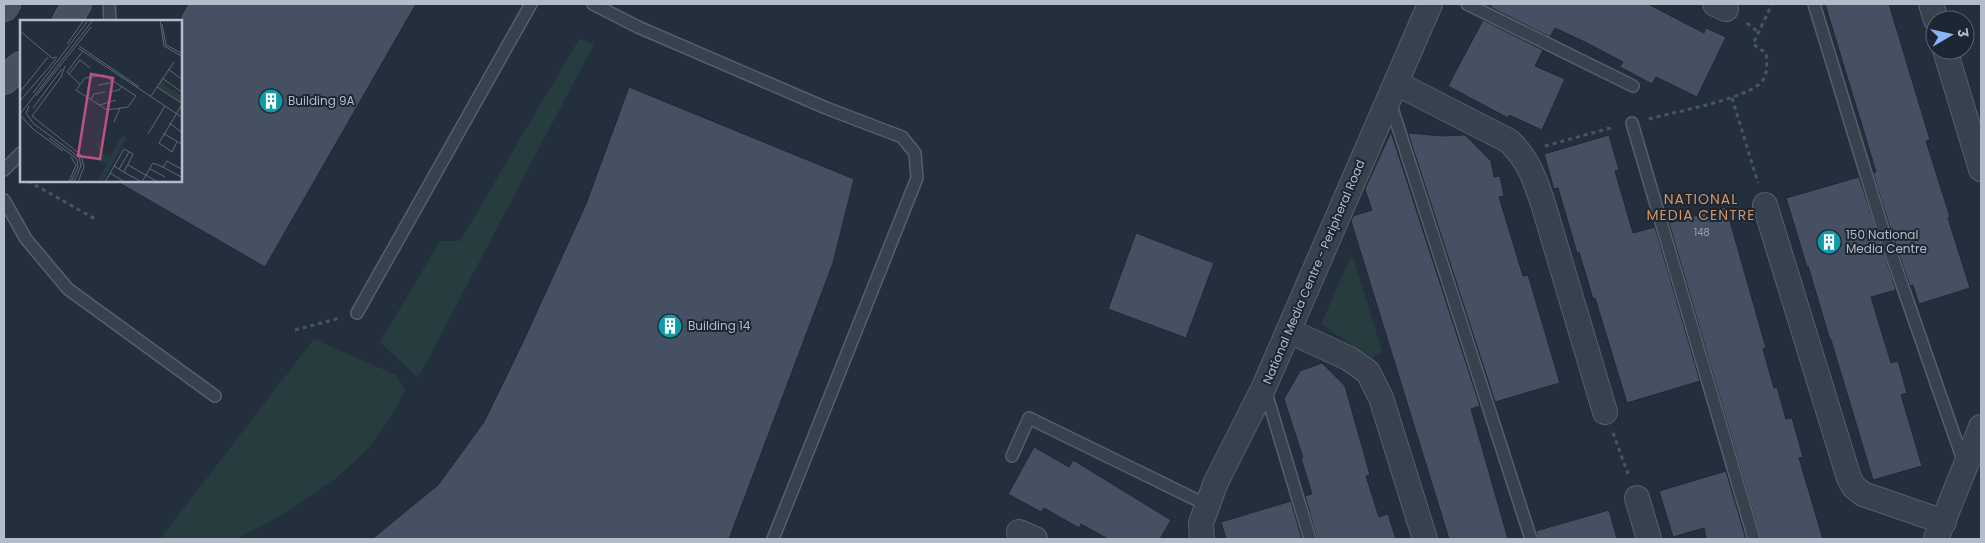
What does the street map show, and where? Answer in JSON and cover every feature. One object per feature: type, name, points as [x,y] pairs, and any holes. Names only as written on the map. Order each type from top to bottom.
[{"type":"street","points":[[68,20],[77,4]]},
{"type":"street","name":"National Media Centre - Peripheral Road","points":[[1202,539],[1201,523],[1216,482],[1264,387],[1430,4]]},
{"type":"street","points":[[1948,60],[1981,169]]},
{"type":"street","points":[[1393,91],[1509,140],[1521,152],[1534,178],[1544,207],[1605,412]]},
{"type":"street","points":[[1765,206],[1849,478],[1854,487],[1863,494],[1940,530],[1981,427]]},
{"type":"street","points":[[1289,331],[1348,358],[1368,372],[1381,398],[1425,539]]},
{"type":"street","points":[[1637,498],[1649,539]]},
{"type":"lane","points":[[109,4],[110,20]]},
{"type":"lane","points":[[357,313],[531,4]]},
{"type":"lane","points":[[593,4],[638,27],[826,108],[902,137],[915,153],[917,178],[773,539]]},
{"type":"lane","points":[[1467,4],[1633,86]]},
{"type":"lane","points":[[1814,4],[1885,236],[1966,467]]},
{"type":"lane","points":[[1393,91],[1531,539]]},
{"type":"lane","points":[[1632,123],[1754,539]]},
{"type":"lane","points":[[4,170],[20,155]]},
{"type":"lane","points":[[4,200],[26,239],[68,289],[215,396]]},
{"type":"lane","points":[[1264,387],[1310,539]]},
{"type":"lane","points":[[1012,456],[1029,418],[1208,505]]},
{"type":"path","points":[[1521,152],[1732,98],[1748,91],[1763,80],[1768,67],[1766,53],[1753,44],[1772,4]]},
{"type":"path","points":[[1732,98],[1765,206]]},
{"type":"path","points":[[30,182],[97,220]]},
{"type":"path","points":[[295,330],[357,313]]},
{"type":"path","points":[[1605,412],[1637,498]]},
{"type":"green space","points":[[579,39],[594,44],[418,378],[380,342],[440,241],[460,241]]},
{"type":"green space","points":[[1352,254],[1382,352],[1372,358],[1321,324]]},
{"type":"green space","points":[[314,339],[396,375],[405,390],[392,415],[368,449],[336,478],[290,510],[237,539],[160,539]]},
{"type":"building","name":"Building 9A","points":[[188,4],[416,4],[265,267],[118,182],[182,182],[181,16]]},
{"type":"building","points":[[1492,4],[1648,4],[1704,33],[1706,28],[1726,37],[1697,97],[1656,77],[1652,84],[1620,67],[1623,62],[1587,43],[1555,28],[1550,37],[1490,7]]},
{"type":"building","points":[[1825,4],[1889,4],[1930,140],[1926,141],[1970,288],[1919,304],[1913,285],[1910,286],[1892,234],[1873,173],[1876,172]]},
{"type":"building","points":[[1483,20],[1543,50],[1535,66],[1565,79],[1542,130],[1509,115],[1508,118],[1448,86]]},
{"type":"building","name":"Building 14","points":[[629,87],[854,179],[833,263],[729,539],[372,539],[438,485],[484,422],[586,204]]},
{"type":"building","points":[[1391,132],[1480,406],[1471,409],[1508,539],[1449,539],[1351,221],[1353,216],[1372,210],[1365,189]]},
{"type":"building","points":[[1408,133],[1443,136],[1465,135],[1491,161],[1494,177],[1500,176],[1504,196],[1499,197],[1523,276],[1528,275],[1560,383],[1495,402]]},
{"type":"building","points":[[1609,135],[1619,170],[1615,171],[1633,233],[1655,227],[1700,381],[1627,403],[1595,298],[1593,299],[1579,252],[1577,253],[1558,188],[1554,189],[1544,154]]},
{"type":"building","points":[[1859,177],[1896,290],[1871,297],[1891,363],[1898,361],[1907,393],[1901,395],[1922,466],[1873,480],[1786,198]]},
{"type":"building","points":[[1726,207],[1766,348],[1763,349],[1774,388],[1777,387],[1786,419],[1792,418],[1803,457],[1799,458],[1823,539],[1761,539],[1669,223]]},
{"type":"building","points":[[1136,233],[1214,263],[1186,338],[1108,309]]},
{"type":"building","points":[[1322,363],[1345,386],[1370,475],[1366,476],[1379,517],[1388,514],[1396,539],[1317,539],[1305,496],[1312,494],[1301,458],[1303,458],[1284,399],[1300,371]]},
{"type":"building","points":[[1034,447],[1069,467],[1073,460],[1171,520],[1160,539],[1108,539],[1081,524],[1079,528],[1044,508],[1041,512],[1008,494]]},
{"type":"building","points":[[1726,471],[1746,539],[1706,539],[1704,528],[1673,537],[1659,491]]},
{"type":"building","points":[[1291,501],[1302,539],[1226,539],[1221,522]]},
{"type":"building","points":[[1609,510],[1617,539],[1538,539],[1536,531]]},
{"type":"place","name":"Building 9A","points":[[271,101]]},
{"type":"place","name":"150 National Media Centre","points":[[1829,242]]},
{"type":"place","name":"Building 14","points":[[670,326]]},
{"type":"district","name":"NATIONAL MEDIA CENTRE","points":[[1701,207]]}]
